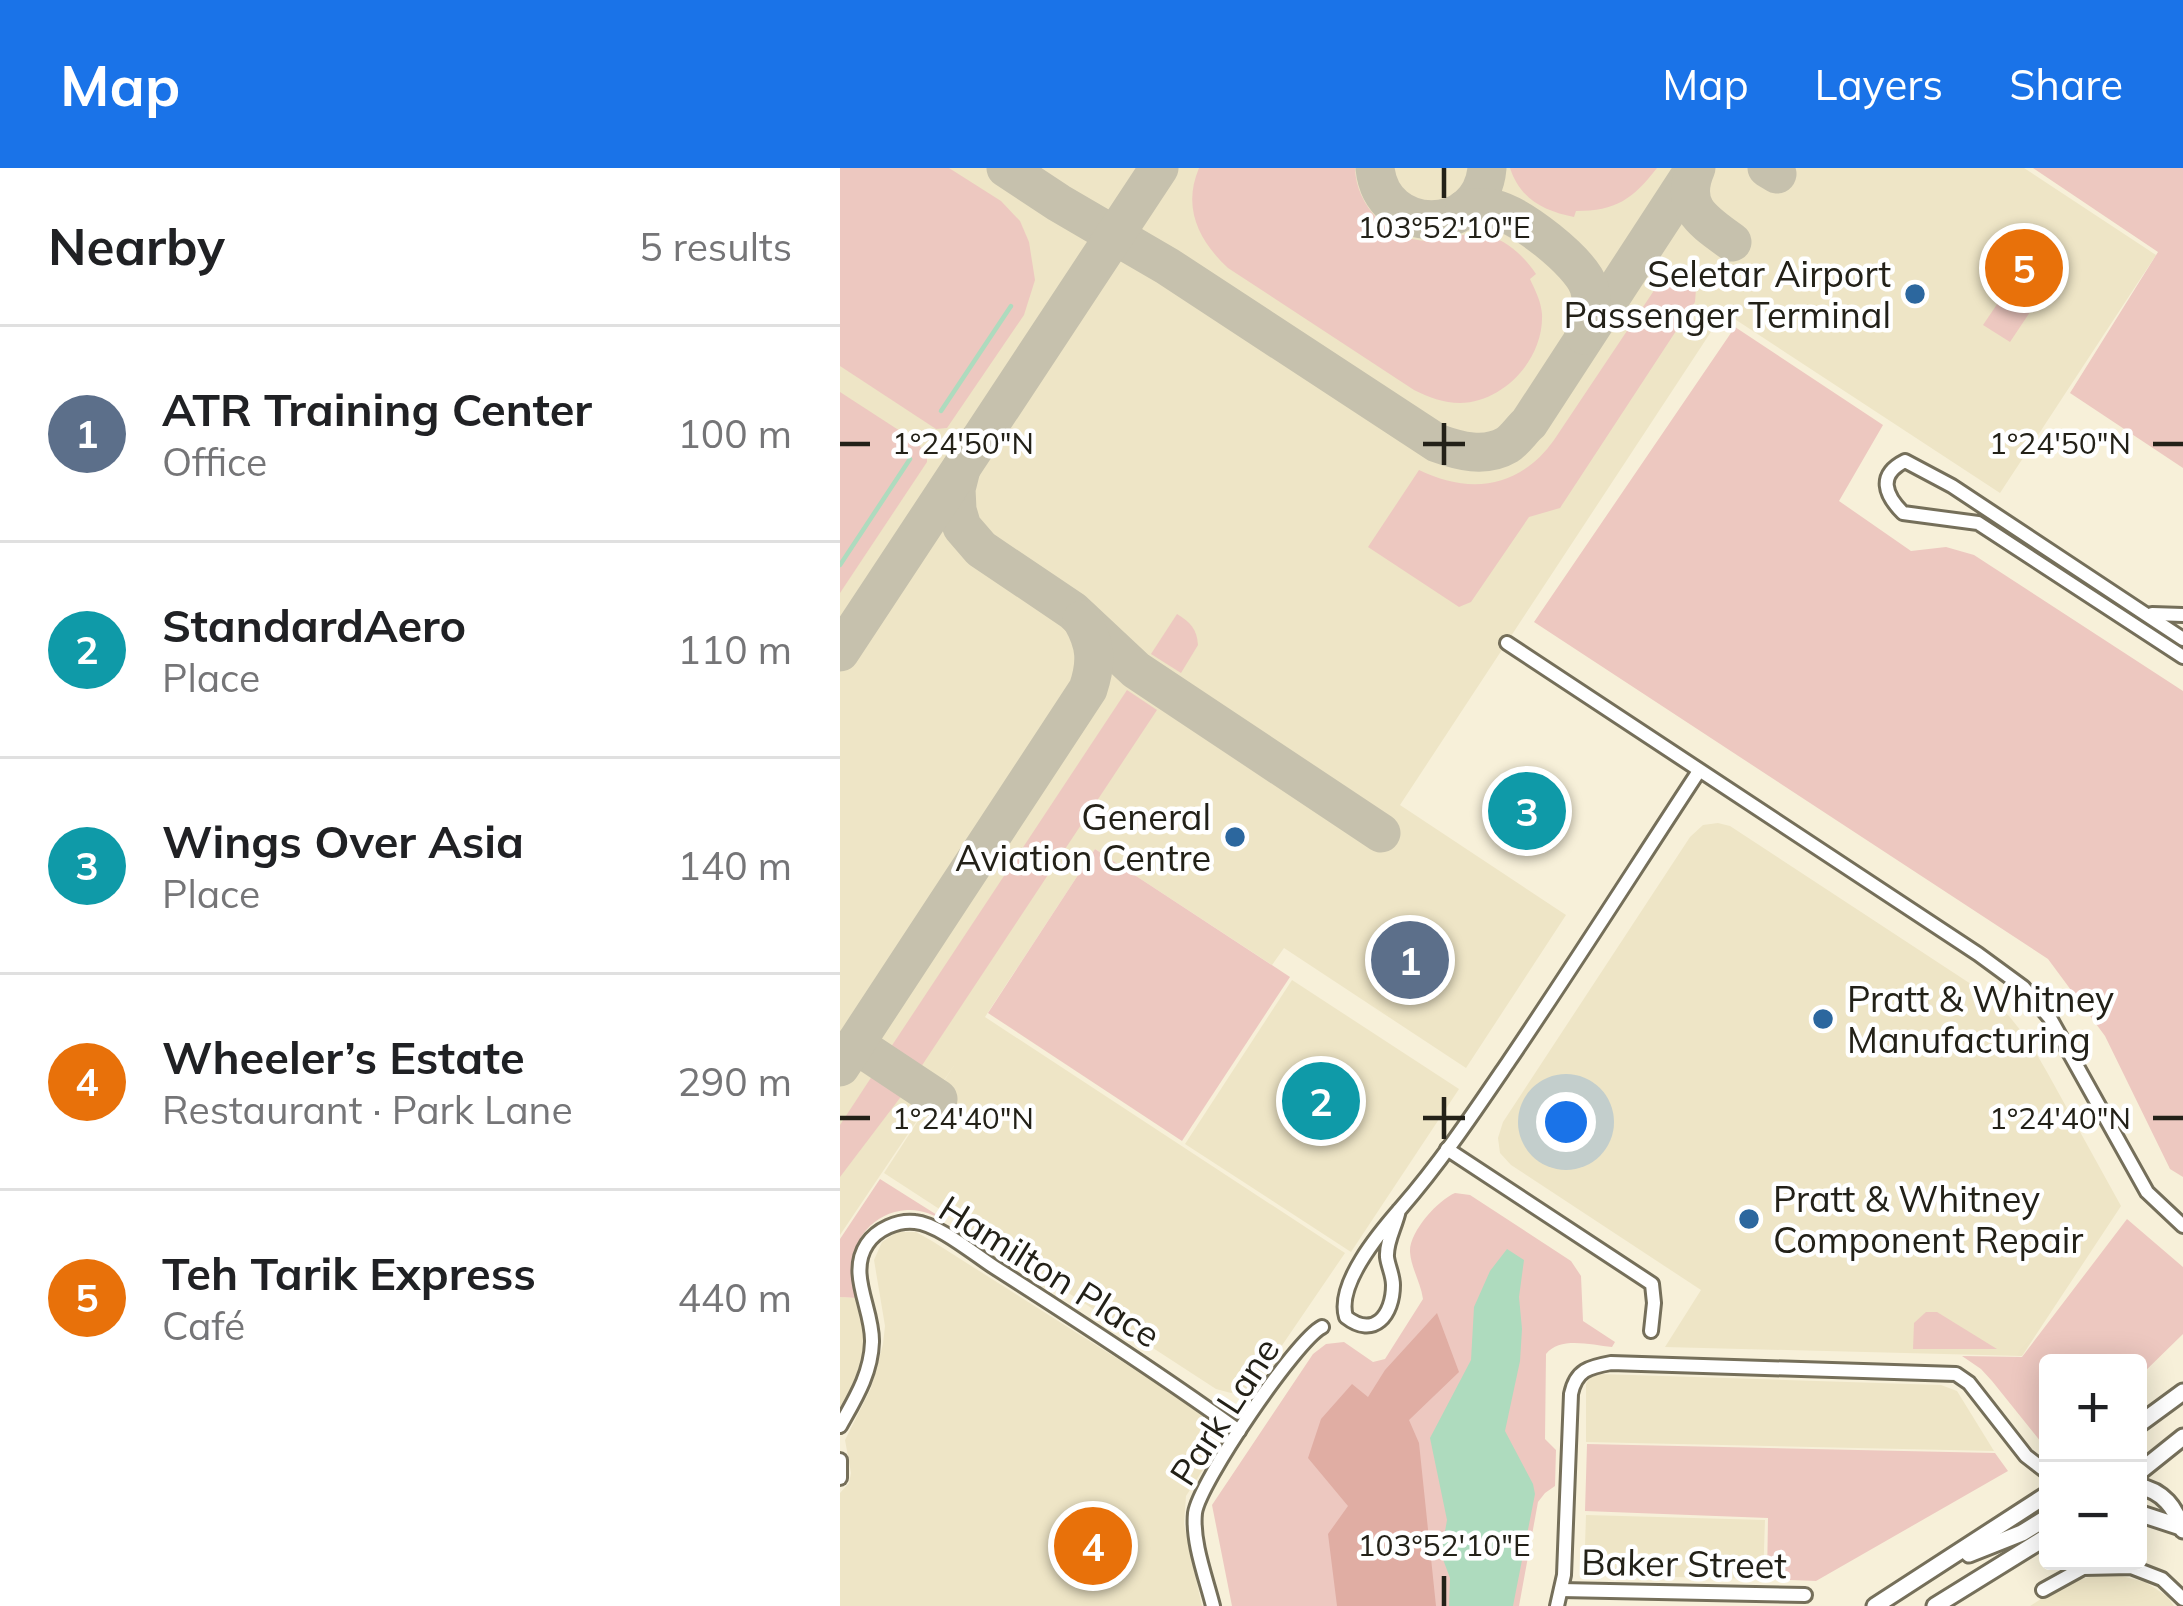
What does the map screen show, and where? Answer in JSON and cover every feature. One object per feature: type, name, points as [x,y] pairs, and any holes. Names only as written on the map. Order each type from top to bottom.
[{"type":"street","points":[[2182,655],[2044,556],[1952,486],[1905,461],[1889,474],[1887,494],[1903,513],[1978,523],[2044,556],[2145,613],[2183,639]]},
{"type":"street","points":[[2145,613],[2183,615]]},
{"type":"street","points":[[1507,643],[2023,987],[2050,1018],[2147,1192],[2183,1226]]},
{"type":"street","points":[[1399,1210],[1388,1250],[1391,1299],[1379,1321],[1361,1327],[1346,1317],[1342,1305],[1346,1289],[1386,1223],[1447,1149],[1700,771]]},
{"type":"street","points":[[1447,1149],[1652,1284],[1651,1331]]},
{"type":"street","name":"Hamilton Place","points":[[840,1426],[865,1380],[872,1355],[870,1316],[859,1273],[864,1250],[870,1238],[885,1228],[917,1222],[1028,1288],[1239,1431]]},
{"type":"street","name":"Park Lane","points":[[1213,1606],[1196,1529],[1198,1499],[1239,1431],[1308,1336],[1322,1327]]},
{"type":"street","points":[[1557,1606],[1573,1384],[1591,1367],[1612,1363],[1955,1374],[1969,1382],[2039,1466]]},
{"type":"street","points":[[2147,1418],[2183,1392]]},
{"type":"street","points":[[2147,1466],[2183,1437]]},
{"type":"street","points":[[840,1460],[840,1478]]},
{"type":"street","points":[[2147,1488],[2165,1499],[2182,1529]]},
{"type":"street","points":[[1875,1606],[2039,1500]]},
{"type":"street","points":[[2147,1517],[2182,1529]]},
{"type":"street","points":[[1943,1563],[2039,1523]]},
{"type":"street","points":[[1935,1606],[2039,1542]]},
{"type":"street","points":[[2042,1590],[2083,1568],[2131,1567],[2162,1579],[2183,1599]]},
{"type":"street","name":"Baker Street","points":[[1561,1590],[1805,1595]]},
{"type":"shaded area","points":[[840,168],[2024,168],[2156,255],[2000,493],[1724,312],[1400,805],[1566,915],[1466,1068],[1284,948],[1272,965],[1095,849],[985,1017],[1345,1253],[1257,1382],[1248,1390],[1231,1393],[1216,1389],[884,1173],[955,1064],[840,1235]]},
{"type":"shaded area","points":[[840,168],[949,168],[1001,201],[1020,221],[1029,242],[1035,280],[1024,315],[947,428],[936,429],[840,366]]},
{"type":"shaded area","points":[[1199,168],[1355,168],[1368,208],[1400,235],[1428,241],[1477,234],[1507,244],[1536,274],[1530,279],[1541,309],[1541,331],[1529,362],[1506,386],[1476,401],[1448,402],[1414,390],[1218,258],[1193,210]]},
{"type":"shaded area","points":[[1510,168],[1657,168],[1622,201],[1576,211],[1574,217],[1534,202]]},
{"type":"shaded area","points":[[2033,168],[2183,168],[2183,468],[2070,393],[2158,252]]},
{"type":"shaded area","points":[[1679,275],[1697,276],[1695,302],[1560,508],[1529,517],[1471,602],[1459,607],[1368,547],[1419,470],[1457,483],[1493,482],[1510,477],[1541,456],[1657,286]]},
{"type":"shaded area","points":[[2010,285],[2036,303],[2010,342],[1983,325]]},
{"type":"shaded area","points":[[1735,327],[1883,425],[1839,501],[1911,551],[1946,547],[1974,555],[2183,691],[2183,1177],[2170,1169],[2105,1036],[2048,959],[1534,622]]},
{"type":"shaded area","points":[[840,392],[917,442],[927,462],[840,593]]},
{"type":"shaded area","points":[[1177,614],[1192,626],[1198,645],[1181,673],[1151,654]]},
{"type":"shaded area","points":[[1127,690],[1157,710],[915,1076],[885,1056]]},
{"type":"shaded area","points":[[1703,825],[1730,826],[1980,990],[2009,1016],[2047,1072],[2121,1206],[2022,1356],[1665,1347],[1701,1290],[1511,1165],[1500,1153],[1503,1122],[1690,837]]},
{"type":"shaded area","points":[[1095,849],[1290,977],[1182,1141],[988,1013]]},
{"type":"shaded area","points":[[1292,980],[1459,1089],[1351,1252],[1185,1144]]},
{"type":"shaded area","points":[[878,1067],[909,1086],[840,1177],[840,1125]]},
{"type":"shaded area","points":[[880,1179],[945,1220],[912,1210],[878,1220],[867,1229],[854,1254],[853,1283],[858,1298],[840,1297],[840,1239]]},
{"type":"shaded area","points":[[1455,1193],[1470,1195],[1571,1261],[1581,1276],[1583,1321],[1615,1342],[1612,1347],[1567,1343],[1546,1354],[1545,1439],[1556,1450],[1555,1486],[1538,1502],[1519,1606],[1232,1606],[1212,1505],[1313,1354],[1326,1344],[1344,1342],[1373,1362],[1385,1359],[1423,1299],[1411,1258],[1414,1235],[1433,1209]]},
{"type":"shaded area","points":[[2127,1219],[2183,1267],[2183,1334],[2147,1369],[2147,1354],[2039,1354],[2039,1440],[1981,1369],[1962,1356],[2022,1357]]},
{"type":"shaded area","points":[[897,1232],[916,1232],[932,1241],[1200,1411],[1213,1442],[1211,1457],[1186,1496],[1184,1524],[1202,1606],[840,1606],[840,1493],[851,1473],[845,1440],[871,1388],[883,1344],[885,1326],[874,1260],[882,1242]]},
{"type":"shaded area","points":[[1507,1249],[1524,1260],[1520,1361],[1505,1431],[1535,1494],[1513,1606],[1449,1606],[1450,1578],[1441,1554],[1447,1520],[1430,1438],[1471,1360],[1474,1307],[1490,1271]]},
{"type":"shaded area","points":[[840,1297],[858,1298],[866,1344],[860,1376],[840,1412]]},
{"type":"shaded area","points":[[1926,1312],[1937,1312],[1997,1349],[1913,1349],[1914,1323]]},
{"type":"shaded area","points":[[1437,1313],[1459,1372],[1409,1420],[1419,1443],[1436,1606],[1337,1606],[1328,1534],[1348,1506],[1308,1458],[1321,1419],[1352,1384],[1368,1397],[1385,1370]]},
{"type":"shaded area","points":[[1600,1374],[1941,1385],[1957,1391],[1994,1451],[1586,1442],[1586,1384]]},
{"type":"shaded area","points":[[1587,1444],[1995,1453],[2008,1471],[1816,1581],[1767,1579],[1768,1518],[1585,1511]]},
{"type":"shaded area","points":[[1586,1515],[1765,1520],[1763,1579],[1584,1575]]},
{"type":"shaded area","points":[[2094,1576],[2145,1582],[2174,1606],[2030,1606],[2066,1583]]},
{"type":"waterway","points":[[941,411],[1011,306]]},
{"type":"waterway","points":[[840,565],[910,459]]},
{"type":"taxiway","points":[[1006,168],[1167,266],[1437,443],[1481,452],[1507,445],[1529,423],[1695,168]]},
{"type":"taxiway","points":[[840,652],[1159,168]]},
{"type":"taxiway","points":[[1375,168],[1382,191],[1395,207],[1412,217],[1431,220],[1451,217],[1468,207],[1481,191],[1487,168]]},
{"type":"taxiway","points":[[1696,168],[1692,203],[1703,220],[1732,242]]},
{"type":"taxiway","points":[[1767,168],[1777,174]]},
{"type":"taxiway","points":[[1465,209],[1487,208],[1519,220],[1574,265],[1590,293],[1584,335]]},
{"type":"taxiway","points":[[961,469],[957,510],[962,527],[981,549],[1073,611],[1136,670],[1381,833]]},
{"type":"taxiway","points":[[840,1067],[1088,689],[1094,654],[1082,620]]},
{"type":"taxiway","points":[[855,1044],[938,1099]]},
{"type":"place","name":"Teh Tarik Express","points":[[2024,268]]},
{"type":"place","name":"Seletar Airport Passenger Terminal","points":[[1915,294]]},
{"type":"place","name":"Wings Over Asia","points":[[1527,811]]},
{"type":"place","name":"General Aviation Centre","points":[[1235,837]]},
{"type":"place","name":"ATR Training Center","points":[[1410,960]]},
{"type":"place","name":"Pratt & Whitney Manufacturing","points":[[1823,1019]]},
{"type":"place","name":"StandardAero","points":[[1321,1101]]},
{"type":"place","name":"Pratt & Whitney Component Repair","points":[[1749,1219]]},
{"type":"place","name":"Wheeler’s Estate","points":[[1093,1546]]}]
